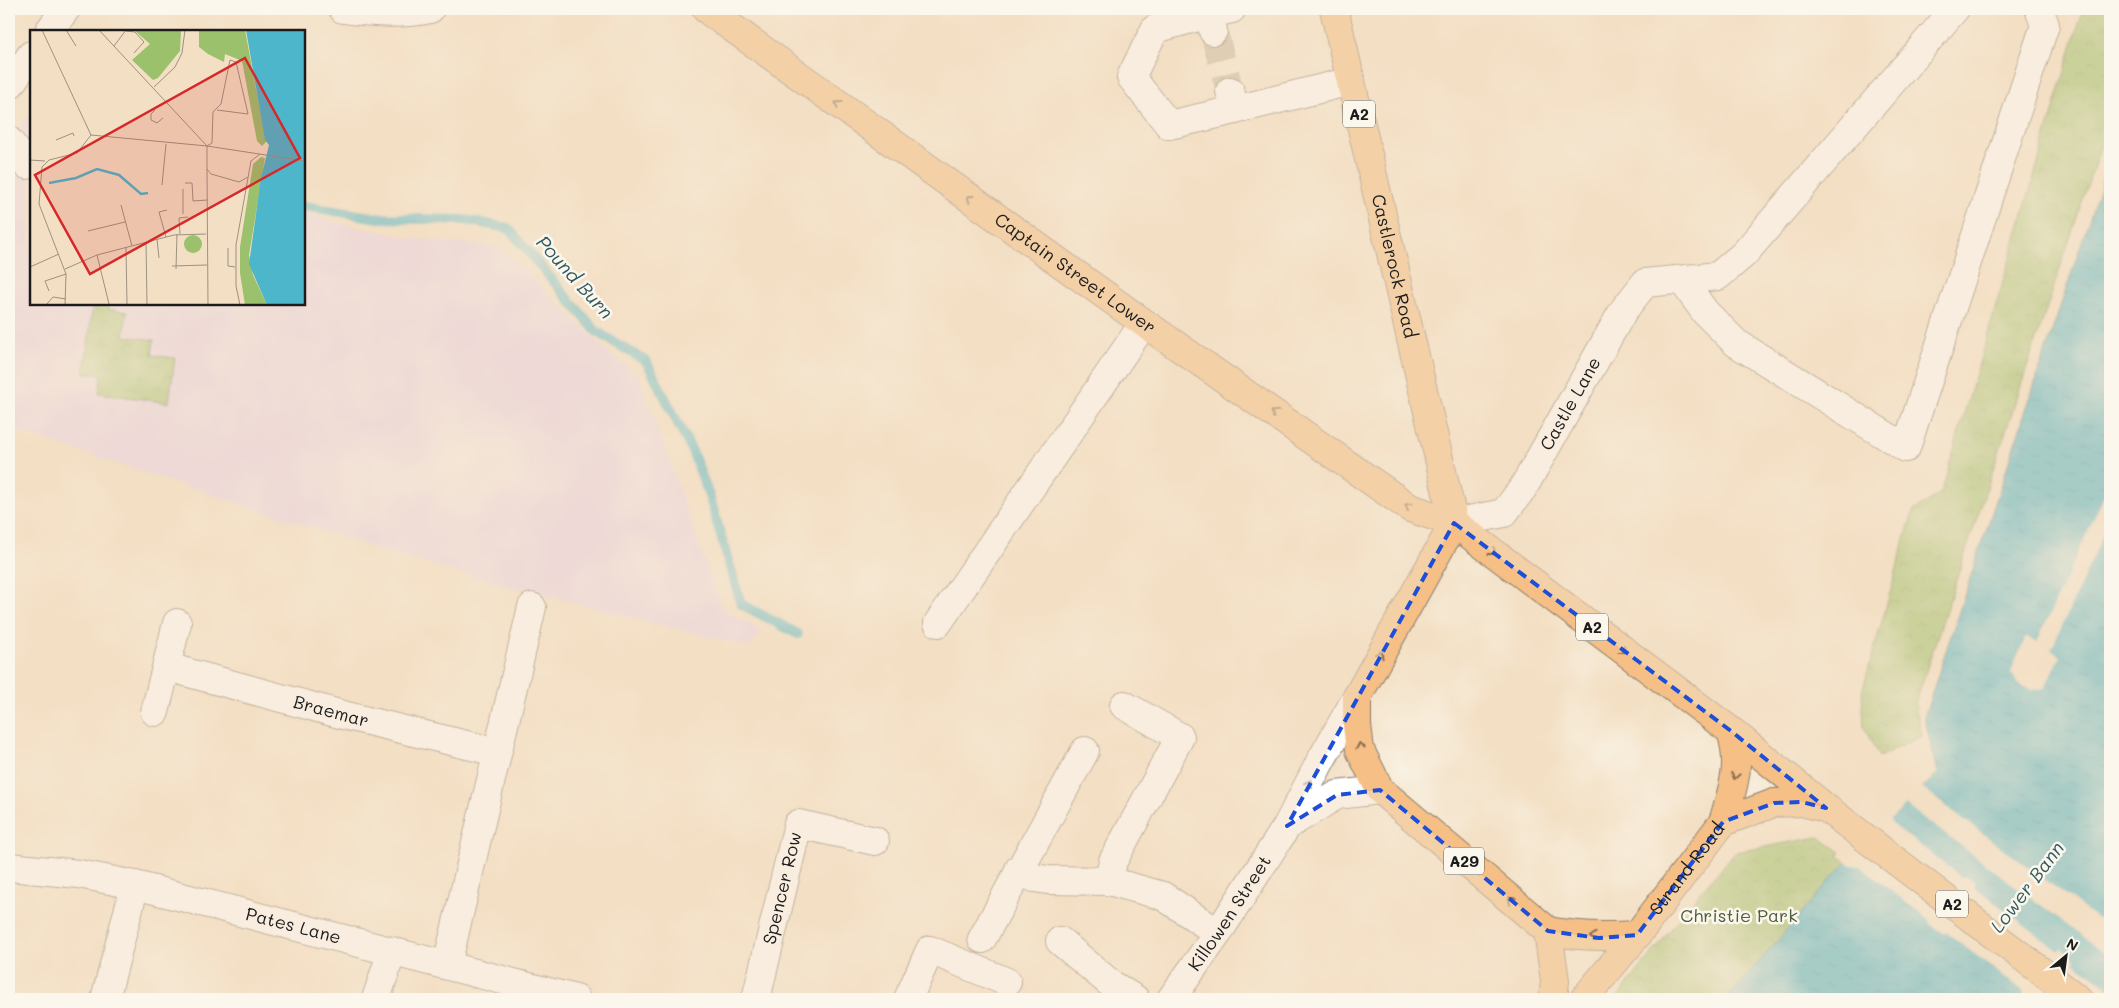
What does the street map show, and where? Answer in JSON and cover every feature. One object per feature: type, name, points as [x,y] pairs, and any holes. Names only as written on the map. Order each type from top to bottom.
[{"type":"main road","name":"Captain Street Lower","points":[[706,9],[1144,323],[1410,508],[1454,523]]},
{"type":"main road","name":"Castlerock Road","points":[[1334,9],[1454,523]]},
{"type":"main road","name":"Killowen Street","points":[[1380,790],[1360,750],[1357,725],[1357,697],[1454,523]]},
{"type":"main road","name":"A2","points":[[1454,523],[1731,731],[1826,808],[2078,999]]},
{"type":"main road","points":[[1723,822],[1736,775],[1736,748],[1731,731]]},
{"type":"main road","name":"A29","points":[[1380,790],[1548,931],[1571,936],[1599,938],[1638,935]]},
{"type":"main road","name":"Strand Road","points":[[1584,999],[1638,935],[1723,822],[1774,802],[1802,802],[1826,808]]},
{"type":"main road","points":[[1548,931],[1555,981],[1553,999]]},
{"type":"street","points":[[50,30],[66,9]]},
{"type":"street","points":[[343,9],[370,13],[430,9]]},
{"type":"street","name":"Castle Lane","points":[[1454,523],[1504,513],[1523,488],[1623,311],[1645,283],[1718,276],[1744,254],[1955,9]]},
{"type":"street","points":[[1682,280],[1705,312],[1736,343],[1906,448],[2045,25],[2039,9]]},
{"type":"street","points":[[1218,19],[1155,29],[1131,77],[1169,125],[1233,100],[1351,81]]},
{"type":"street","points":[[9,86],[30,56]]},
{"type":"street","points":[[9,141],[27,165]]},
{"type":"street","points":[[938,623],[1144,323]]},
{"type":"street","points":[[447,965],[496,752],[532,607]]},
{"type":"street","points":[[155,712],[177,623]]},
{"type":"street","name":"Braemar","points":[[167,667],[347,716],[496,752]]},
{"type":"street","name":"Killowen Street","points":[[1172,999],[1218,933],[1287,826],[1320,762],[1357,697]]},
{"type":"street","points":[[1109,881],[1113,861],[1180,737],[1124,705]]},
{"type":"street","points":[[982,939],[1085,751]]},
{"type":"street","name":"Killowen Street","points":[[1287,826],[1337,795],[1380,790]]},
{"type":"street","name":"Spencer Row","points":[[756,999],[798,824],[875,841]]},
{"type":"street","name":"Pates Lane","points":[[9,868],[79,874],[136,885],[575,999]]},
{"type":"street","points":[[1019,870],[1034,878],[1109,881],[1163,896],[1218,933]]},
{"type":"street","points":[[105,999],[136,885]]},
{"type":"street","points":[[1060,942],[1111,984],[1135,999]]},
{"type":"street","points":[[376,999],[392,950]]},
{"type":"street","points":[[908,999],[930,950],[1007,982]]},
{"type":"highlighted area","points":[[1454,523],[1731,731],[1826,808],[1802,802],[1774,803],[1723,822],[1637,935],[1599,938],[1548,931],[1380,790],[1337,795],[1287,826]]},
{"type":"shaded area","points":[[27,115],[30,116],[30,305],[305,305],[305,213],[351,226],[413,239],[500,247],[611,355],[638,374],[722,609],[762,631],[749,647],[523,590],[402,557],[9,428],[9,144]]},
{"type":"green space","points":[[2079,9],[2110,9],[2110,118],[1915,704],[1922,736],[1879,757],[1864,727],[1862,692],[1913,511],[1941,493],[2082,13]]},
{"type":"green space","points":[[93,305],[108,305],[108,309],[127,312],[124,336],[154,340],[152,355],[175,358],[169,403],[99,393],[101,375],[84,373]]},
{"type":"green space","name":"Christie Park","points":[[1819,837],[1841,852],[1838,856],[1847,862],[1727,999],[1616,999],[1702,890],[1736,852]]},
{"type":"water","name":"Lower Bann","points":[[2110,157],[2110,999],[1727,999],[1836,873],[1938,773],[1924,717]]},
{"type":"pier","points":[[2110,483],[2110,519],[2051,650],[2061,656],[2044,688],[2030,690],[2017,682],[2011,672],[2026,637],[2037,642]]},
{"type":"pier","points":[[1920,787],[2110,928],[2110,956],[1906,805],[1890,820],[1892,824],[1962,878],[1964,876],[1976,884],[1974,887],[2059,951],[2061,948],[2075,959],[2074,962],[2110,989],[2110,999],[2030,999],[2024,994],[2025,992],[1946,932],[1944,934],[1929,923],[1931,921],[1860,866],[1852,865],[1845,861]]},
{"type":"waterway","name":"Pound Burn","points":[[305,206],[378,218],[465,220],[508,228],[596,331],[647,362],[692,451],[709,495],[741,604],[798,634]]},
{"type":"tunnel","points":[[1214,33],[1230,91]]}]
